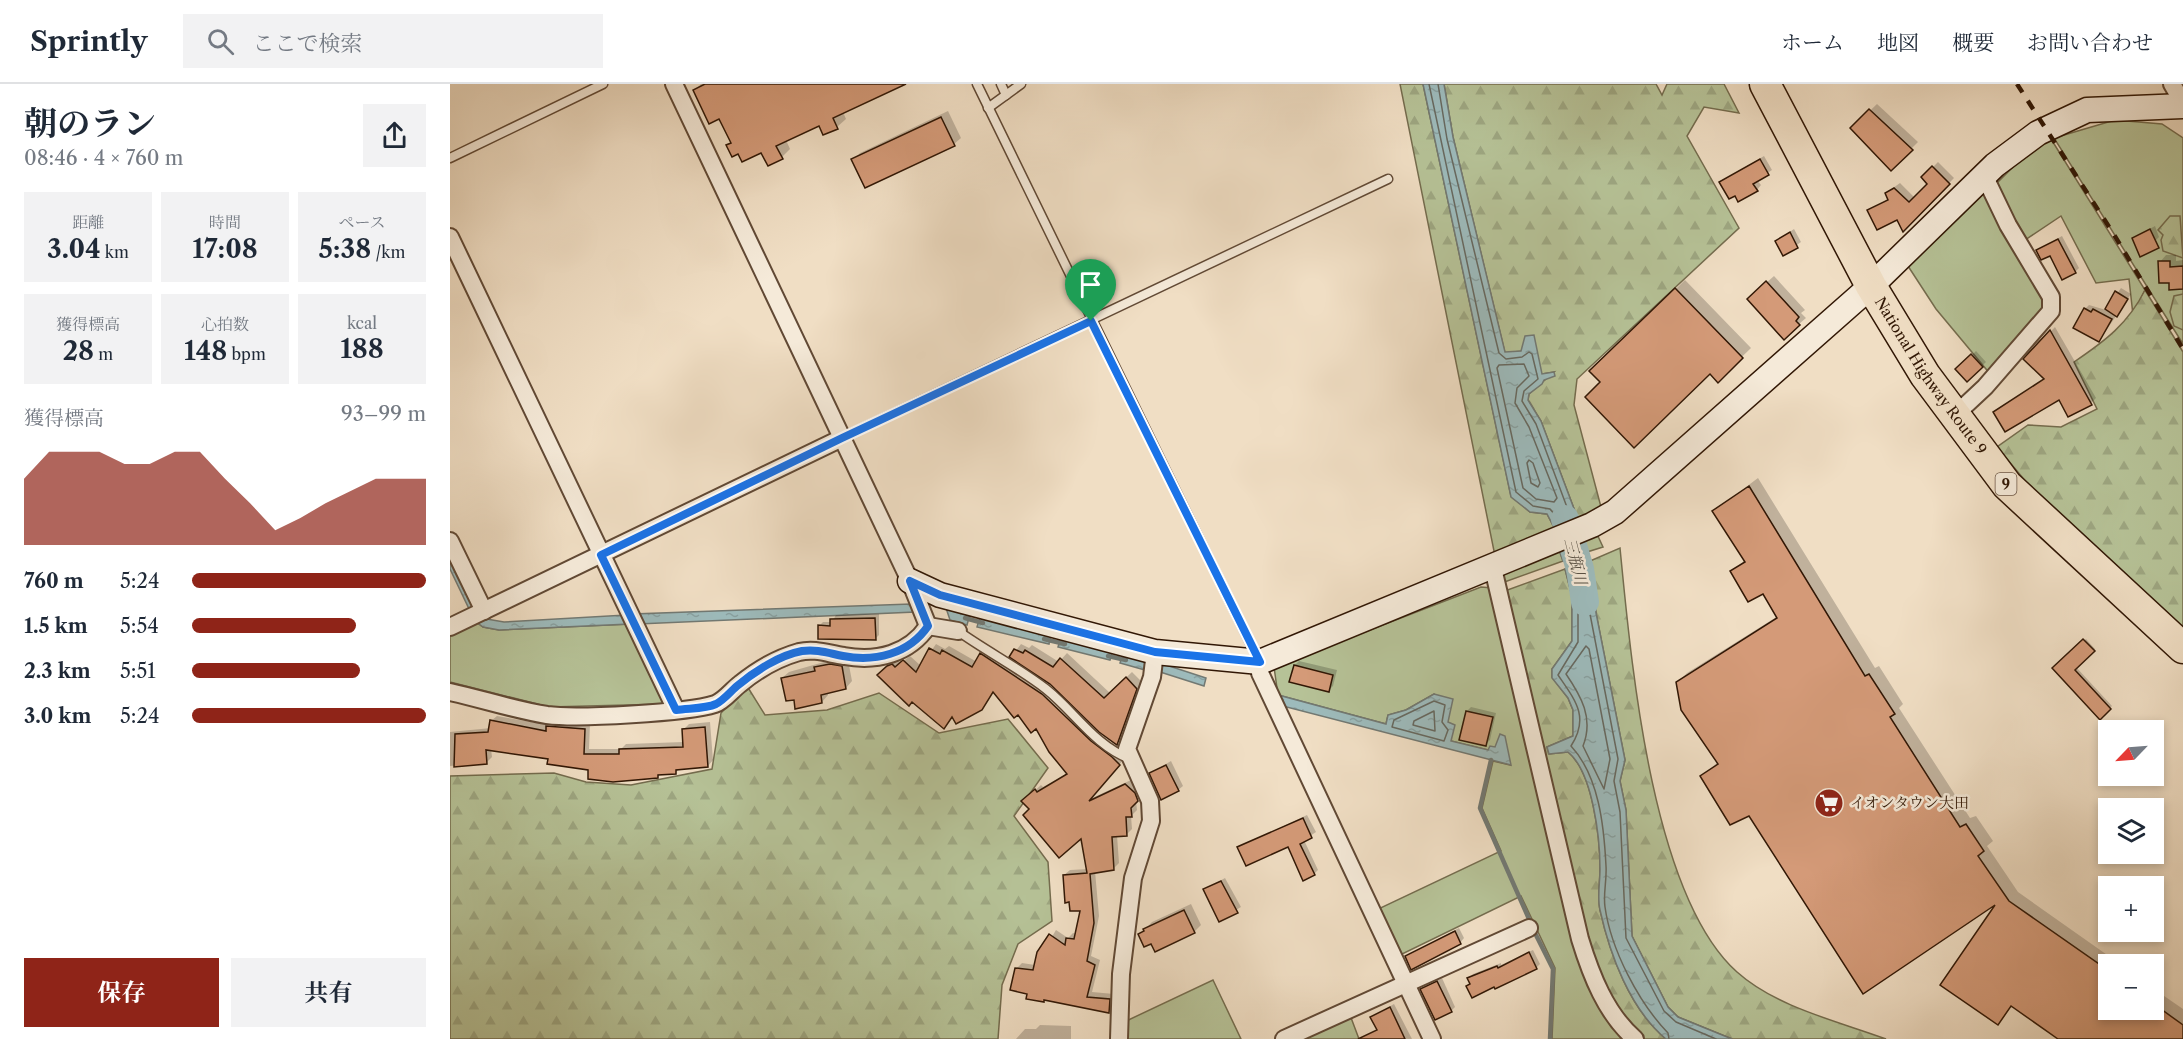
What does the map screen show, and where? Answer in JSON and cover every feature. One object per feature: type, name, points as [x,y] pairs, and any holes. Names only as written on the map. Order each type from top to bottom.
[{"type":"highway","name":"National Highway Route 9","points":[[1765,84],[1871,286],[1925,375],[2007,485],[2183,648]]},
{"type":"street","points":[[674,84],[910,581],[928,626]]},
{"type":"street","points":[[910,581],[940,595],[1154,662],[1260,662],[1492,564],[1592,525],[1615,512],[1668,468],[1871,286],[1984,175],[2038,133],[2087,110],[2183,104],[2172,84]]},
{"type":"street","points":[[1955,415],[1985,387],[2051,311],[2051,297],[2007,225],[1984,175]]},
{"type":"street","points":[[450,237],[676,710]]},
{"type":"street","points":[[450,627],[842,438]]},
{"type":"street","points":[[450,541],[484,611]]},
{"type":"street","points":[[1492,564],[1580,939],[1590,970],[1605,999],[1626,1031],[1635,1039]]},
{"type":"street","points":[[450,692],[548,715],[676,710],[717,704],[740,683],[771,663],[801,651],[825,651],[842,656],[866,658],[893,654],[920,638],[928,626]]},
{"type":"street","points":[[928,626],[958,631]]},
{"type":"street","points":[[1119,1039],[1121,974],[1133,878],[1151,821],[1150,801],[1127,749],[1154,662]]},
{"type":"street","points":[[1260,662],[1260,673],[1431,1039]]},
{"type":"street","points":[[1284,1039],[1528,927]]},
{"type":"lane","points":[[450,158],[603,84]]},
{"type":"lane","points":[[977,84],[1091,321],[1260,662]]},
{"type":"lane","points":[[1001,84],[1006,95]]},
{"type":"lane","points":[[988,108],[1021,84]]},
{"type":"lane","points":[[842,438],[1389,179]]},
{"type":"lane","points":[[958,631],[1045,688],[1063,704],[1080,725],[1116,754],[1130,759]]},
{"type":"green space","points":[[1400,84],[1423,84],[1511,496],[1530,512],[1547,514],[1556,531],[1495,556]]},
{"type":"green space","points":[[1444,84],[1656,84],[1662,95],[1667,84],[1724,84],[1739,113],[1704,107],[1687,136],[1739,228],[1577,379],[1574,405],[1601,507],[1579,522],[1541,421],[1528,400],[1529,394],[1554,372],[1542,374],[1522,351],[1505,353],[1453,137]]},
{"type":"green space","points":[[2115,120],[2162,124],[2183,138],[2183,344],[2054,138]]},
{"type":"green space","points":[[2051,139],[2145,290],[2133,315],[2129,279],[2096,283],[2061,216],[2022,242],[1993,187],[2020,160]]},
{"type":"green space","points":[[1986,191],[2048,305],[1991,375],[1936,309],[1908,266]]},
{"type":"green space","points":[[2170,216],[2180,216],[2183,258],[2163,251],[2161,240],[2163,235],[2158,230]]},
{"type":"green space","points":[[2145,290],[2183,352],[2183,632],[2047,507],[1997,447],[2028,425],[2061,427],[2097,409],[2074,362],[2115,331],[2131,313]]},
{"type":"green space","points":[[2183,294],[2183,330],[2174,326],[2170,312],[2174,296]]},
{"type":"green space","points":[[1596,532],[1603,547],[1587,552],[1583,537]]},
{"type":"green space","points":[[1558,547],[1563,561],[1499,584],[1496,572]]},
{"type":"green space","points":[[1620,548],[1639,711],[1650,773],[1665,834],[1684,889],[1708,936],[1737,972],[1770,995],[1808,1012],[1886,1039],[1732,1039],[1678,1017],[1668,1007],[1632,936],[1626,810],[1620,781],[1625,760],[1596,613],[1590,561]]},
{"type":"green space","points":[[1565,569],[1572,596],[1572,641],[1552,669],[1552,677],[1568,698],[1573,710],[1573,736],[1547,747],[1549,754],[1568,752],[1584,774],[1596,824],[1600,856],[1599,905],[1609,945],[1632,997],[1653,1027],[1666,1039],[1644,1039],[1624,1019],[1603,984],[1587,946],[1502,592]]},
{"type":"green space","points":[[1481,587],[1493,588],[1630,1039],[1552,1039],[1555,968],[1521,896],[1396,957],[1374,911],[1501,851],[1482,808],[1493,761],[1510,765],[1495,747],[1488,750],[1451,741],[1448,722],[1434,694],[1406,710],[1388,715],[1386,724],[1278,695],[1274,667]]},
{"type":"green space","points":[[475,621],[483,627],[499,630],[630,624],[665,704],[549,707],[450,682],[450,633]]},
{"type":"green space","points":[[747,686],[765,715],[827,710],[879,693],[939,733],[1008,719],[1048,768],[1014,816],[1048,862],[1052,921],[1018,944],[1002,985],[998,1039],[450,1039],[450,776],[554,773],[586,782],[631,785],[712,769],[721,713]]},
{"type":"green space","points":[[1213,980],[1241,1039],[1122,1039],[1122,1023]]},
{"type":"green space","points":[[1350,1015],[1359,1039],[1292,1039]]},
{"type":"water","points":[[1423,84],[1444,84],[1453,137],[1505,352],[1521,351],[1525,336],[1534,335],[1542,374],[1554,372],[1555,376],[1544,380],[1529,394],[1528,400],[1541,421],[1579,522],[1556,531],[1547,514],[1530,512],[1511,497]]},
{"type":"water","points":[[1583,537],[1587,552],[1563,561],[1558,547]]},
{"type":"water","points":[[450,551],[478,610],[471,613],[450,569]]},
{"type":"water","points":[[1590,561],[1596,613],[1625,760],[1620,781],[1626,810],[1632,936],[1668,1007],[1678,1017],[1732,1039],[1666,1039],[1642,1013],[1616,963],[1600,910],[1599,841],[1584,774],[1568,752],[1549,754],[1547,747],[1573,736],[1573,710],[1568,698],[1552,678],[1552,669],[1572,641],[1572,596],[1565,569]]},
{"type":"water","points":[[911,604],[915,612],[638,624],[633,614]]},
{"type":"water","points":[[946,608],[970,614],[967,625],[950,620]]},
{"type":"water","points":[[626,615],[630,624],[499,630],[483,627],[475,621],[481,618],[504,622]]},
{"type":"water","points":[[980,617],[1051,635],[1049,644],[977,627]]},
{"type":"water","points":[[1061,637],[1113,650],[1110,660],[1058,647]]},
{"type":"water","points":[[1123,654],[1148,660],[1145,670],[1120,663]]},
{"type":"water","points":[[1160,663],[1206,678],[1204,686],[1157,671]]},
{"type":"water","points":[[1434,694],[1453,699],[1448,722],[1455,725],[1451,741],[1488,750],[1490,746],[1495,747],[1500,734],[1505,736],[1511,765],[1275,704],[1278,695],[1386,724],[1388,715],[1406,710]]},
{"type":"building","points":[[705,84],[906,84],[833,118],[838,129],[823,135],[819,126],[776,146],[783,159],[768,166],[761,153],[742,162],[738,154],[732,157],[726,145],[731,143],[719,119],[709,124],[693,90]]},
{"type":"building","points":[[1869,109],[1913,150],[1891,171],[1850,128]]},
{"type":"building","points":[[941,117],[955,146],[865,188],[851,159]]},
{"type":"building","points":[[1760,159],[1769,175],[1753,184],[1758,191],[1738,202],[1735,196],[1729,199],[1719,182]]},
{"type":"building","points":[[1932,166],[1950,184],[1903,232],[1897,220],[1877,230],[1867,210],[1888,200],[1885,193],[1894,188],[1909,202],[1927,184],[1921,177]]},
{"type":"building","points":[[2150,229],[2159,248],[2140,257],[2132,238]]},
{"type":"building","points":[[1790,232],[1798,248],[1783,256],[1775,241]]},
{"type":"building","points":[[2058,239],[2076,273],[2062,280],[2050,256],[2041,260],[2036,250]]},
{"type":"building","points":[[2158,261],[2170,261],[2170,267],[2183,266],[2183,289],[2169,290],[2169,283],[2159,283]]},
{"type":"building","points":[[1766,281],[1799,317],[1796,321],[1800,325],[1784,340],[1747,299]]},
{"type":"building","points":[[1675,288],[1743,358],[1718,383],[1710,374],[1634,448],[1585,397],[1600,382],[1589,371]]},
{"type":"building","points":[[2115,291],[2128,299],[2117,317],[2105,309]]},
{"type":"building","points":[[2084,308],[2091,312],[2093,309],[2112,319],[2099,342],[2073,328]]},
{"type":"building","points":[[2050,330],[2092,405],[2068,417],[2059,400],[2005,432],[1993,412],[2044,379],[2023,359]]},
{"type":"building","points":[[1971,354],[1983,367],[1967,382],[1955,369]]},
{"type":"building","points":[[1749,486],[1865,676],[1869,674],[1895,714],[1890,717],[1960,827],[1966,824],[1984,851],[1978,856],[2009,901],[2098,963],[2098,1020],[2164,1020],[2164,1011],[2183,1025],[2183,1039],[2058,1039],[2011,1006],[1998,1025],[1940,985],[1995,905],[1863,994],[1749,816],[1730,825],[1700,776],[1718,764],[1681,710],[1676,682],[1777,618],[1763,594],[1748,602],[1730,571],[1745,562],[1712,511]]},
{"type":"building","points":[[875,618],[876,640],[818,639],[818,625],[830,626],[830,619]]},
{"type":"building","points":[[2083,639],[2095,651],[2075,670],[2111,709],[2100,720],[2052,668]]},
{"type":"building","points":[[929,648],[940,654],[942,650],[972,667],[980,653],[1042,694],[1091,741],[1112,757],[1120,765],[1089,801],[1125,784],[1135,793],[1138,801],[1131,808],[1132,817],[1126,817],[1127,836],[1112,837],[1114,870],[1090,874],[1094,923],[1087,961],[1095,965],[1087,997],[1110,999],[1109,1013],[1044,1000],[1044,1002],[1026,999],[1027,994],[1010,990],[1015,968],[1033,970],[1037,952],[1049,934],[1065,945],[1066,938],[1074,939],[1080,911],[1070,911],[1069,902],[1065,903],[1063,875],[1087,873],[1081,839],[1059,858],[1023,815],[1029,809],[1021,801],[1035,789],[1037,792],[1067,774],[1049,752],[1036,729],[1031,733],[1018,715],[1014,718],[993,692],[982,710],[956,724],[952,717],[944,729],[912,702],[909,706],[877,675],[887,666],[892,664],[895,667],[903,660],[916,672]]},
{"type":"building","points":[[1014,649],[1023,653],[1025,650],[1053,667],[1060,658],[1104,698],[1126,677],[1137,689],[1117,745],[1099,732],[1050,684],[1009,657]]},
{"type":"building","points":[[830,664],[842,666],[846,689],[821,695],[822,703],[795,709],[794,700],[786,701],[781,678],[815,671],[814,667]]},
{"type":"building","points":[[1294,665],[1333,675],[1329,692],[1289,682]]},
{"type":"building","points":[[1466,711],[1493,717],[1486,746],[1459,740]]},
{"type":"building","points":[[490,720],[546,731],[546,726],[585,729],[584,754],[619,754],[619,749],[683,747],[682,729],[705,727],[708,767],[676,770],[676,774],[658,775],[658,778],[613,782],[588,779],[588,770],[547,764],[548,759],[486,750],[487,764],[454,767],[455,734],[488,732]]},
{"type":"building","points":[[1166,765],[1179,791],[1161,800],[1149,773]]},
{"type":"building","points":[[1303,818],[1312,838],[1300,844],[1315,875],[1303,881],[1288,847],[1246,866],[1237,847]]},
{"type":"building","points":[[1221,881],[1238,913],[1219,922],[1203,889]]},
{"type":"building","points":[[1184,910],[1195,933],[1155,952],[1151,944],[1144,947],[1138,934],[1144,931],[1143,929]]},
{"type":"building","points":[[1455,931],[1461,944],[1411,970],[1405,956]]},
{"type":"building","points":[[1529,952],[1537,969],[1472,998],[1466,986],[1470,984],[1467,978],[1497,966],[1498,968]]},
{"type":"building","points":[[1437,981],[1452,1012],[1435,1020],[1420,989]]},
{"type":"building","points":[[1390,1007],[1405,1039],[1358,1039],[1377,1030],[1370,1017]]},
{"type":"waterway","name":"三瓶川","points":[[1565,519],[1580,569],[1585,602]]},
{"type":"waterway","points":[[965,618],[983,623]]},
{"type":"waterway","points":[[1044,639],[1065,644]]},
{"type":"waterway","points":[[1108,656],[1126,660]]},
{"type":"waterway","points":[[1491,760],[1480,808],[1529,919]]},
{"type":"waterway","points":[[1535,933],[1553,969],[1550,1039]]},
{"type":"railway","points":[[2017,84],[2113,233],[2183,349]]},
{"type":"place","name":"イオンタウン大田","points":[[1829,803]]},
{"type":"route","points":[[1091,321],[1260,662],[1155,652],[940,595],[910,581],[928,626],[920,638],[909,646],[893,654],[866,658],[842,656],[825,651],[801,651],[771,663],[740,683],[717,704],[676,710],[601,555],[1091,321]]}]
